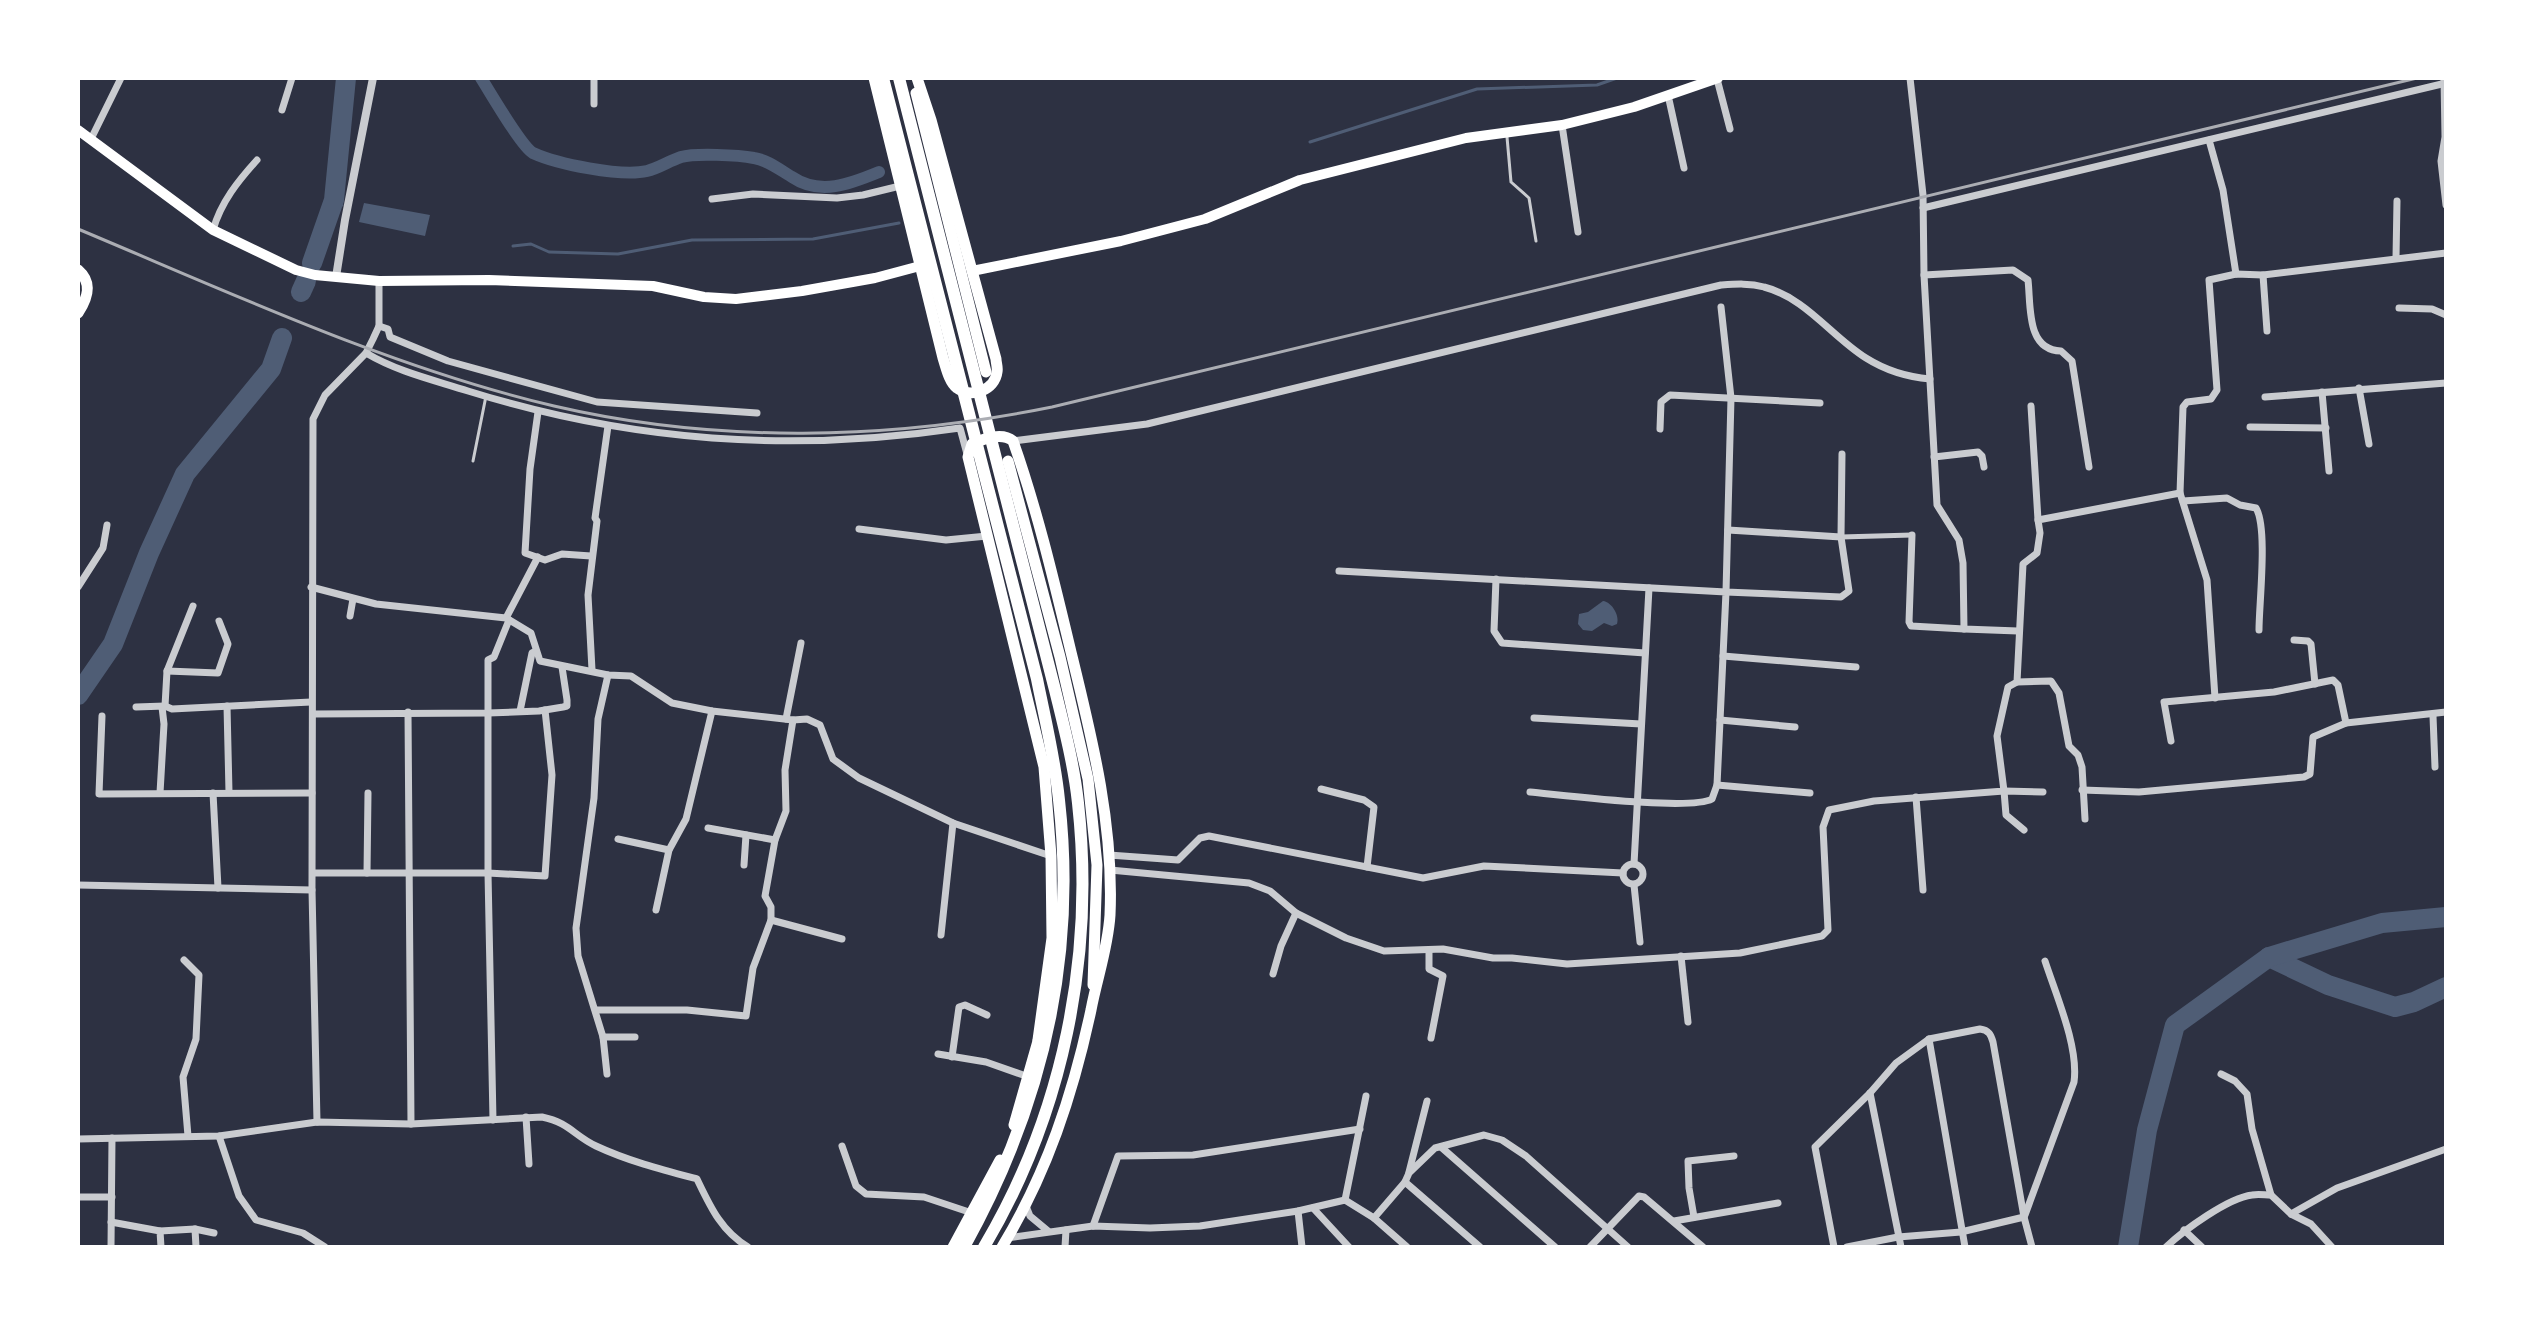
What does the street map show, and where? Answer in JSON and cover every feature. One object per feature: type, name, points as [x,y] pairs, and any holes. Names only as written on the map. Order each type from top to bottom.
[{"type":"highway","points":[[883,78],[1037,679],[1054,761],[1064,856],[1060,950],[1046,1045],[1032,1095],[1005,1167],[964,1247]]},
{"type":"highway","points":[[899,78],[1071,757],[1082,856],[1080,954],[1061,1059],[1026,1164],[984,1247]]},
{"type":"main road","points":[[874,78],[900,186],[907,198]]},
{"type":"main road","points":[[874,78],[907,198],[943,358],[954,386],[965,393],[979,393],[991,386],[997,374],[996,359],[972,271],[962,256]]},
{"type":"main road","points":[[915,78],[962,256],[986,372]]},
{"type":"main road","points":[[972,271],[1163,230],[1205,219],[1300,180],[1466,138],[1562,125],[1717,78]]},
{"type":"main road","points":[[82,135],[213,230],[296,270],[315,275],[379,281],[489,280],[653,286],[704,297],[736,299],[875,278],[923,263]]},
{"type":"main road","points":[[923,263],[958,378]]},
{"type":"main road","points":[[78,270],[88,286],[85,302],[78,313]]},
{"type":"main road","points":[[1005,1243],[1026,1206],[1072,1092],[1101,973],[1110,917],[1110,870],[1092,741],[1057,593],[1013,441],[1004,436],[972,444],[987,536],[1044,767],[1051,856],[1052,938],[1038,1040]]},
{"type":"main road","points":[[953,1247],[1008,1142],[1026,1076],[1062,977],[1068,875],[1061,780],[973,460]]},
{"type":"main road","points":[[1008,461],[1060,657],[1088,779],[1097,865],[1091,1006]]},
{"type":"street","points":[[82,135],[121,78]]},
{"type":"street","points":[[282,110],[292,78]]},
{"type":"street","points":[[336,277],[373,78]]},
{"type":"street","points":[[594,78],[594,104]]},
{"type":"street","points":[[1717,78],[1730,129]]},
{"type":"street","points":[[1910,78],[1923,208],[1937,505],[1959,540],[1963,563],[1964,629]]},
{"type":"street","points":[[1923,208],[2445,82],[2446,205]]},
{"type":"street","points":[[1668,95],[1684,168]]},
{"type":"street","points":[[1562,125],[1578,232]]},
{"type":"street","points":[[2209,140],[2223,190],[2236,274]]},
{"type":"street","points":[[213,230],[217,215],[234,185],[257,160]]},
{"type":"street","points":[[712,199],[753,194],[837,198],[900,186]]},
{"type":"street","points":[[2396,258],[2397,201]]},
{"type":"street","points":[[2215,698],[2207,580],[2181,497],[2183,407],[2187,402],[2211,399],[2217,390],[2209,280],[2236,274],[2263,275],[2446,253]]},
{"type":"street","points":[[1924,275],[2013,270],[2028,280],[2035,337],[2040,345],[2050,351],[2061,351],[2072,361],[2089,467]]},
{"type":"street","points":[[2263,275],[2267,331]]},
{"type":"street","points":[[317,1122],[312,890],[313,419],[325,395],[366,353],[379,326],[379,281]]},
{"type":"street","points":[[1013,441],[1147,424],[1721,285],[1748,284],[1780,292],[1803,306],[1864,357],[1885,369],[1930,379]]},
{"type":"street","points":[[1530,792],[1637,801],[1705,802],[1712,799],[1717,785],[1731,398],[1721,307]]},
{"type":"street","points":[[2399,308],[2432,309],[2446,315]]},
{"type":"street","points":[[379,326],[388,329],[390,337],[448,361],[597,402],[757,413]]},
{"type":"street","points":[[366,353],[395,367],[538,412],[608,426],[697,438],[808,442],[891,438],[960,428],[973,460]]},
{"type":"street","points":[[2265,397],[2446,383]]},
{"type":"street","points":[[2359,388],[2369,444]]},
{"type":"street","points":[[2322,392],[2329,471]]},
{"type":"street","points":[[1660,429],[1661,402],[1670,395],[1820,403]]},
{"type":"street","points":[[2017,682],[2023,564],[2037,553],[2040,533],[2031,406]]},
{"type":"street","points":[[538,412],[530,469],[525,553],[545,560],[562,554],[591,556]]},
{"type":"street","points":[[592,670],[588,595],[597,497],[608,426]]},
{"type":"street","points":[[2250,427],[2326,428]]},
{"type":"street","points":[[1934,457],[1978,452],[1984,467]]},
{"type":"street","points":[[1339,571],[1841,597],[1849,591],[1841,537],[1842,454]]},
{"type":"street","points":[[2038,520],[2181,497],[2227,498],[2259,511],[2262,537],[2259,630]]},
{"type":"street","points":[[78,587],[103,548],[107,525]]},
{"type":"street","points":[[859,529],[946,540],[987,536]]},
{"type":"street","points":[[1728,530],[1841,537],[1912,535],[1911,626],[2018,631]]},
{"type":"street","points":[[493,1120],[488,660],[494,657],[507,619],[538,557]]},
{"type":"street","points":[[1496,579],[1494,631],[1502,643],[1645,653]]},
{"type":"street","points":[[311,587],[353,599],[507,619],[531,633],[540,661],[608,675],[631,676],[672,703],[712,711],[790,720],[807,719],[820,725],[833,759],[859,778],[953,823],[1051,856]]},
{"type":"street","points":[[1634,864],[1649,588]]},
{"type":"street","points":[[350,616],[353,599]]},
{"type":"street","points":[[160,793],[167,671],[193,606]]},
{"type":"street","points":[[167,671],[218,673],[228,644],[219,621]]},
{"type":"street","points":[[2294,640],[2311,644],[2315,684]]},
{"type":"street","points":[[596,1010],[687,1010],[746,1016],[753,968],[771,920],[771,907],[765,896],[775,840],[786,811],[785,770],[801,643]]},
{"type":"street","points":[[520,711],[532,653],[536,651]]},
{"type":"street","points":[[1723,656],[1856,667]]},
{"type":"street","points":[[313,714],[488,713],[567,706],[562,667]]},
{"type":"street","points":[[607,1074],[603,1037],[578,956],[576,928],[594,798],[598,719],[608,675]]},
{"type":"street","points":[[2024,830],[2006,815],[1997,736],[2008,687],[2017,682],[2051,681],[2059,693],[2069,746],[2078,755],[2082,767],[2085,819]]},
{"type":"street","points":[[2171,741],[2164,702],[2274,692],[2336,681],[2346,723]]},
{"type":"street","points":[[136,707],[164,706],[172,709],[311,702]]},
{"type":"street","points":[[227,706],[229,792]]},
{"type":"street","points":[[313,873],[545,876],[552,775],[545,710]]},
{"type":"street","points":[[656,910],[669,850],[686,819],[712,711]]},
{"type":"street","points":[[408,712],[411,1124]]},
{"type":"street","points":[[2082,790],[2139,792],[2304,777],[2310,774],[2313,763],[2313,737],[2346,723],[2433,716],[2446,712]]},
{"type":"street","points":[[102,716],[99,794],[312,793]]},
{"type":"street","points":[[2433,716],[2435,767]]},
{"type":"street","points":[[1534,718],[1641,724]]},
{"type":"street","points":[[1720,720],[1795,727]]},
{"type":"street","points":[[1717,785],[1810,793]]},
{"type":"street","points":[[1321,789],[1364,800],[1374,807],[1367,867]]},
{"type":"street","points":[[1110,870],[1249,883],[1270,891],[1296,913],[1346,938],[1384,951],[1443,949],[1493,958],[1567,964],[1740,953],[1827,934],[1823,827],[1829,810],[1916,797],[2004,791],[2043,792]]},
{"type":"street","points":[[213,793],[218,888]]},
{"type":"street","points":[[367,873],[368,793]]},
{"type":"street","points":[[1916,797],[1923,890]]},
{"type":"street","points":[[941,935],[953,823]]},
{"type":"street","points":[[708,828],[775,840]]},
{"type":"street","points":[[744,865],[746,835]]},
{"type":"street","points":[[1109,855],[1178,860],[1200,838],[1209,836],[1423,878],[1484,866],[1623,873]]},
{"type":"street","points":[[618,839],[669,850]]},
{"type":"street","points":[[1634,864],[1644,872],[1640,882],[1634,885],[1627,883],[1623,873],[1628,865],[1634,864]]},
{"type":"street","points":[[78,885],[312,890]]},
{"type":"street","points":[[1634,885],[1640,942]]},
{"type":"street","points":[[1273,974],[1296,913]]},
{"type":"street","points":[[771,920],[842,939]]},
{"type":"street","points":[[1429,950],[1429,969],[1443,976],[1431,1038]]},
{"type":"street","points":[[1681,956],[1688,1022]]},
{"type":"street","points":[[184,960],[199,975],[196,1039],[183,1077],[188,1136]]},
{"type":"street","points":[[2024,1217],[2076,1072],[2045,961]]},
{"type":"street","points":[[952,1057],[959,1007],[965,1005],[987,1015]]},
{"type":"street","points":[[1834,1247],[1815,1147],[1896,1063],[1929,1039],[1980,1029],[1991,1034],[2032,1247]]},
{"type":"street","points":[[603,1037],[635,1037]]},
{"type":"street","points":[[1929,1039],[1965,1247]]},
{"type":"street","points":[[938,1054],[986,1062],[1026,1076]]},
{"type":"street","points":[[2221,1074],[2235,1081],[2247,1094],[2252,1129],[2271,1195],[2291,1214],[2311,1224],[2332,1247]]},
{"type":"street","points":[[1870,1093],[1901,1247]]},
{"type":"street","points":[[1345,1200],[1366,1096]]},
{"type":"street","points":[[1374,1218],[1405,1182],[1427,1101]]},
{"type":"street","points":[[526,1117],[529,1164]]},
{"type":"street","points":[[78,1139],[219,1136],[317,1122],[411,1124],[542,1117],[562,1121],[589,1143],[604,1149],[645,1165],[697,1179],[717,1220],[735,1239],[748,1247]]},
{"type":"street","points":[[1093,1226],[1118,1156],[1193,1155],[1360,1129]]},
{"type":"street","points":[[1409,1173],[1435,1148],[1484,1135],[1494,1136],[1511,1144],[1628,1247]]},
{"type":"street","points":[[219,1136],[239,1196],[256,1220],[303,1233],[325,1247]]},
{"type":"street","points":[[111,1247],[112,1138]]},
{"type":"street","points":[[842,1146],[856,1186],[866,1194],[924,1197],[972,1213]]},
{"type":"street","points":[[1441,1147],[1555,1247]]},
{"type":"street","points":[[2291,1214],[2337,1188],[2446,1149]]},
{"type":"street","points":[[1694,1217],[1688,1161],[1734,1156]]},
{"type":"street","points":[[1405,1182],[1480,1247]]},
{"type":"street","points":[[2166,1247],[2205,1216],[2250,1194],[2271,1195]]},
{"type":"street","points":[[78,1197],[112,1197]]},
{"type":"street","points":[[1590,1247],[1634,1199],[1644,1197],[1703,1247]]},
{"type":"street","points":[[1005,1243],[1048,1231],[1093,1226],[1200,1226],[1298,1211],[1345,1200],[1374,1218],[1407,1247]]},
{"type":"street","points":[[1674,1221],[1778,1203]]},
{"type":"street","points":[[1026,1206],[1030,1216],[1048,1231]]},
{"type":"street","points":[[1313,1208],[1349,1247]]},
{"type":"street","points":[[1298,1211],[1302,1247]]},
{"type":"street","points":[[1847,1247],[1898,1237],[1961,1232],[2024,1217]]},
{"type":"street","points":[[111,1222],[160,1231],[195,1229],[214,1233]]},
{"type":"street","points":[[195,1229],[196,1247]]},
{"type":"street","points":[[1065,1247],[1066,1230]]},
{"type":"street","points":[[2184,1230],[2202,1247]]},
{"type":"street","points":[[160,1231],[161,1247]]},
{"type":"lane","points":[[1507,133],[1509,174],[1513,186],[1529,198],[1536,241]]},
{"type":"lane","points":[[473,461],[486,396]]},
{"type":"water","points":[[364,203],[430,215],[425,236],[359,222]]},
{"type":"water","points":[[1603,601],[1614,610],[1617,624],[1604,623],[1592,631],[1583,630],[1578,624],[1579,614],[1588,612]]},
{"type":"waterway","points":[[312,263],[334,200],[346,78]]},
{"type":"waterway","points":[[481,78],[514,130],[533,153],[573,165],[636,172],[651,170],[688,156],[738,156],[764,161],[803,183],[824,187],[846,184],[879,172]]},
{"type":"waterway","points":[[1310,142],[1477,89],[1597,85],[1617,78]]},
{"type":"waterway","points":[[334,200],[342,205]]},
{"type":"waterway","points":[[513,246],[531,244],[549,252],[618,254],[692,240],[813,239],[899,223]]},
{"type":"waterway","points":[[301,292],[306,281]]},
{"type":"waterway","points":[[78,695],[113,644],[185,474],[271,369],[282,338]]},
{"type":"waterway","points":[[2128,1247],[2147,1130],[2175,1025],[2269,957],[2382,923],[2446,917]]},
{"type":"waterway","points":[[2269,957],[2328,985],[2395,1007],[2446,987]]},
{"type":"railway","points":[[78,229],[373,350],[493,390],[554,406],[678,427],[740,432],[866,431],[928,426],[1052,407],[2417,78]]}]
